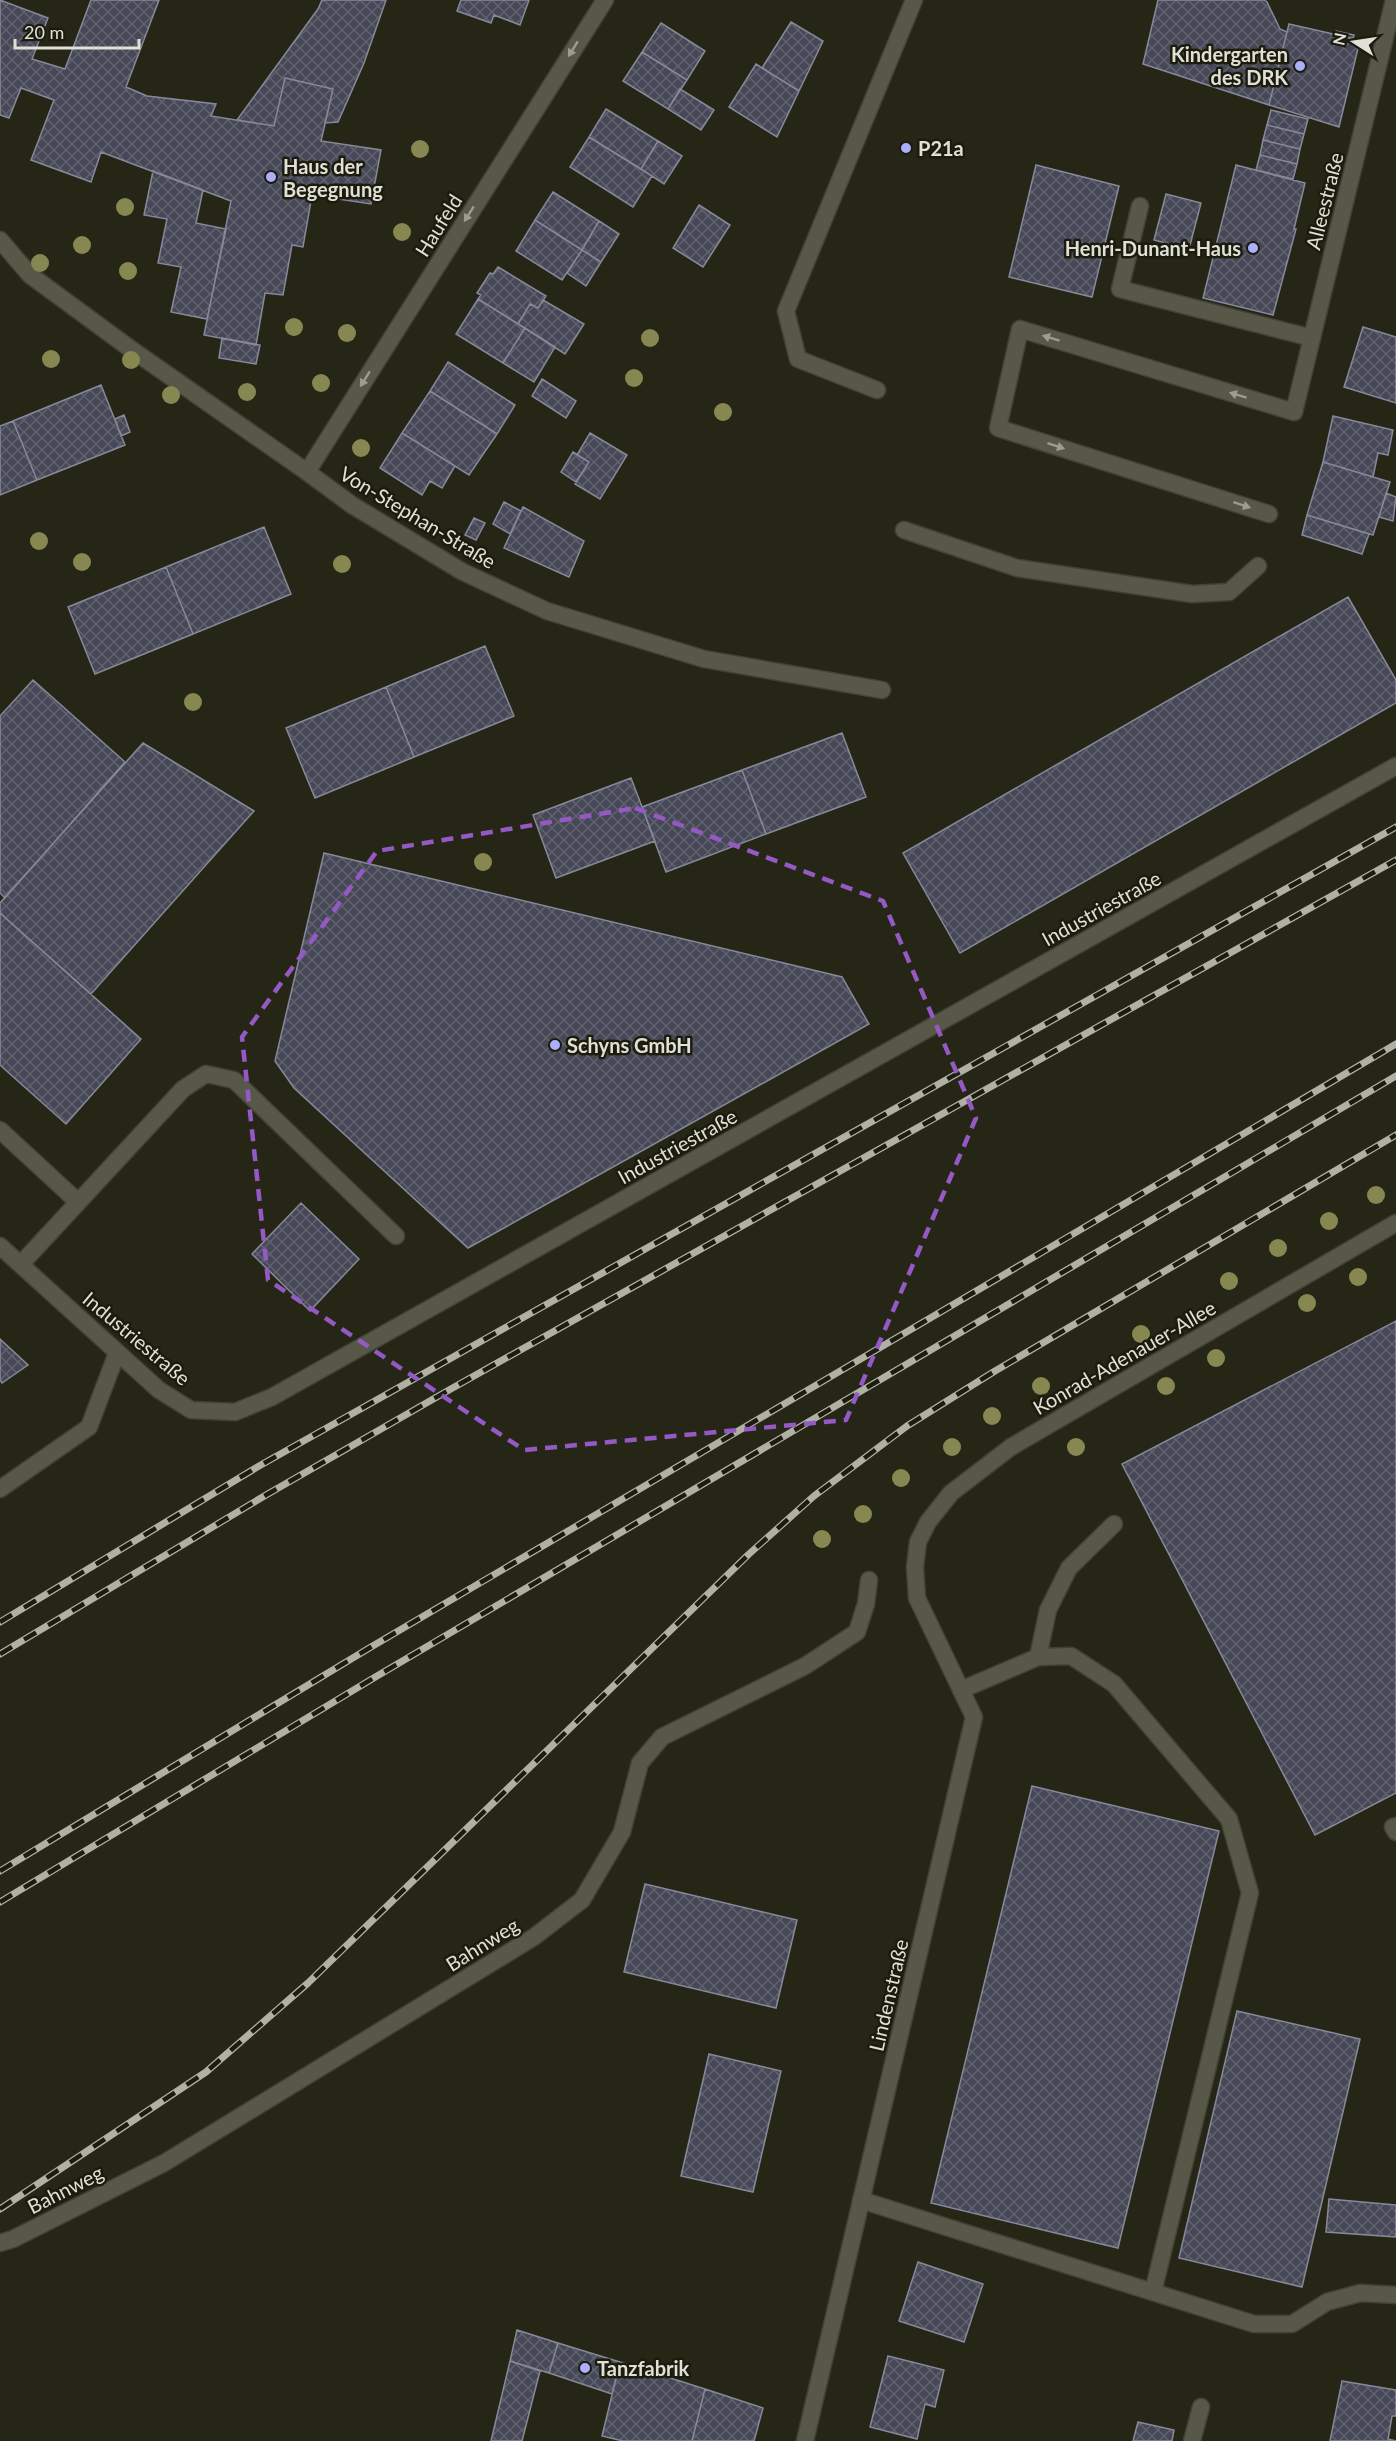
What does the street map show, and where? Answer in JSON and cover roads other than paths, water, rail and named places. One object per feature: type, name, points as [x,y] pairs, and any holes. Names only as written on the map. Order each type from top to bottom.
[{"type":"street","name":"Haufeld","points":[[308,472],[605,0]]},
{"type":"street","points":[[877,390],[798,359],[786,311],[914,0]]},
{"type":"street","name":"Alleestraße","points":[[1269,514],[998,428],[1020,329],[1294,412],[1394,0]]},
{"type":"street","points":[[1140,206],[1120,290],[1312,338]]},
{"type":"street","name":"Von-Stephan-Straße","points":[[0,240],[30,275],[128,347],[352,505],[463,572],[548,611],[704,659],[882,690]]},
{"type":"street","points":[[904,530],[1017,568],[1192,594],[1229,592],[1257,566]]},
{"type":"street","name":"Industriestraße","points":[[0,1246],[159,1390],[191,1410],[235,1412],[272,1397],[1396,766]]},
{"type":"street","points":[[21,1264],[183,1089],[206,1074],[234,1080],[396,1236]]},
{"type":"street","points":[[0,1130],[78,1202]]},
{"type":"street","name":"Konrad-Adenauer-Allee","points":[[915,1567],[918,1542],[928,1522],[951,1493],[1011,1447],[1396,1223]]},
{"type":"street","points":[[0,1489],[89,1427],[117,1353]]},
{"type":"street","points":[[1038,1657],[1048,1610],[1069,1568],[1114,1524]]},
{"type":"street","name":"Lindenstraße","points":[[805,2441],[974,1717],[918,1598],[915,1567]]},
{"type":"street","name":"Bahnweg","points":[[0,2243],[13,2239],[164,2163],[534,1937],[582,1900],[622,1832],[640,1763],[662,1737],[805,1666],[857,1632],[866,1604],[869,1580]]},
{"type":"street","points":[[961,1690],[1038,1657],[1071,1656],[1114,1684],[1229,1819],[1250,1893],[1153,2292]]},
{"type":"street","points":[[1396,1826],[1393,1827],[1396,1832]]},
{"type":"street","points":[[861,2200],[1254,2324],[1292,2324],[1326,2302],[1360,2293],[1396,2295]]},
{"type":"street","points":[[1192,2441],[1201,2407]]},
{"type":"railway","points":[[0,1622],[259,1466],[1396,827]]},
{"type":"railway","points":[[0,1654],[266,1495],[449,1390],[1396,860]]},
{"type":"railway","points":[[0,1871],[371,1647],[1396,1044]]},
{"type":"railway","points":[[0,1902],[377,1676],[1396,1076]]},
{"type":"railway","points":[[0,2209],[206,2072],[308,1983],[749,1554],[814,1496],[907,1426],[995,1371],[1396,1135]]},
{"type":"place","name":"Kindergarten des DRK","points":[[1300,66]]},
{"type":"place","name":"P21a","points":[[906,148]]},
{"type":"place","name":"Haus der Begegnung","points":[[271,177]]},
{"type":"place","name":"Henri-Dunant-Haus","points":[[1253,248]]},
{"type":"place","name":"Schyns GmbH","points":[[555,1045]]},
{"type":"place","name":"Tanzfabrik","points":[[585,2368]]}]
